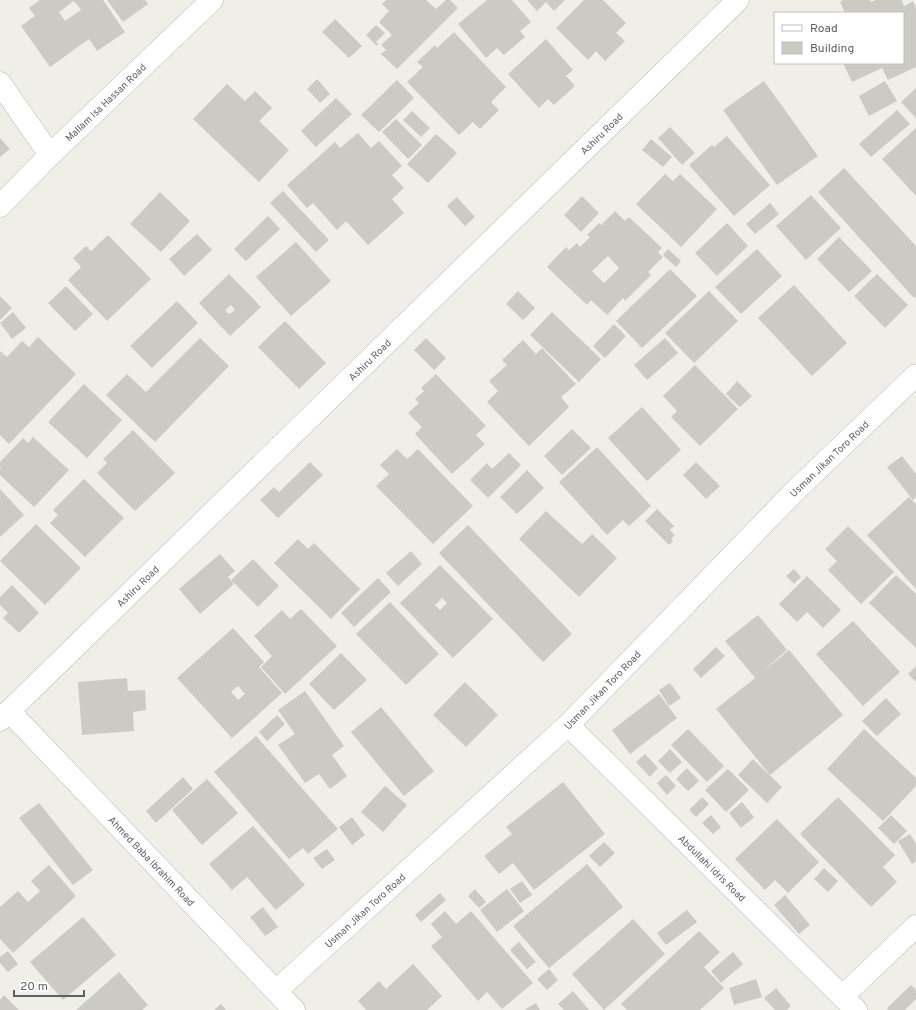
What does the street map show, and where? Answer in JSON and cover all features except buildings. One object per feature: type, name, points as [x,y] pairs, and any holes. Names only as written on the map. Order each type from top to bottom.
[{"type":"street","name":"Mallam Isa Hassan Road","points":[[0,206],[50,155],[212,0]]},
{"type":"street","name":"Ashiru Road","points":[[4,716],[738,0]]},
{"type":"street","points":[[0,83],[50,155]]},
{"type":"street","name":"Usman Jikan Toro Road","points":[[276,991],[568,725],[794,492],[916,375]]},
{"type":"street","name":"Ahmed Baba Ibrahim Road","points":[[4,716],[294,1010]]},
{"type":"street","name":"Abdullahi Idris Road","points":[[568,725],[850,1003]]},
{"type":"street","points":[[850,1003],[916,926]]}]
